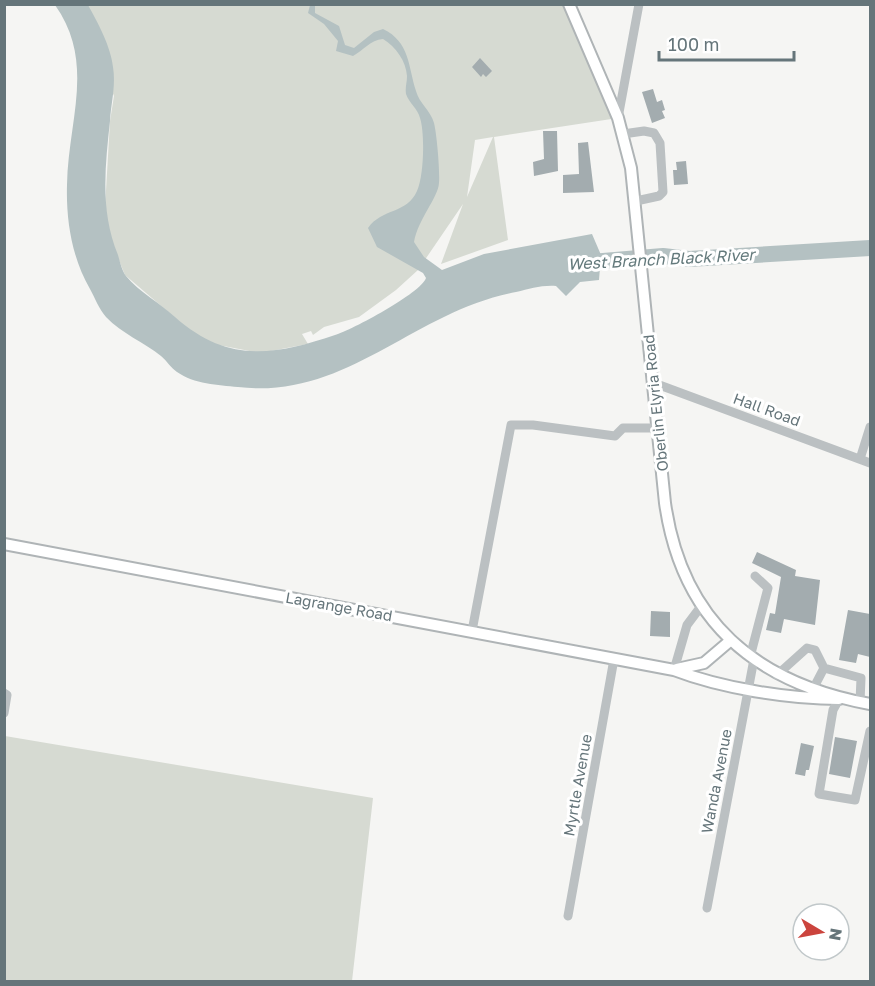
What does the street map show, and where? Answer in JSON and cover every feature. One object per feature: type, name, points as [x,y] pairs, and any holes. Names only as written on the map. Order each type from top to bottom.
[{"type":"main road","name":"Oberlin Elyria Road","points":[[569,4],[623,134],[636,201],[665,502],[672,541],[686,577],[702,605],[731,640],[752,658],[777,675],[812,691],[839,699],[865,703]]},
{"type":"main road","name":"Lagrange Road","points":[[4,544],[674,670],[693,677],[749,688],[816,699],[839,699]]},
{"type":"main road","name":"Lagrange Road","points":[[674,670],[704,663],[731,640]]},
{"type":"street","points":[[618,118],[639,4]]},
{"type":"street","points":[[623,134],[644,131],[654,133],[660,143],[663,192],[659,196],[636,201]]},
{"type":"street","name":"Hall Road","points":[[654,383],[870,463]]},
{"type":"street","points":[[472,631],[511,424],[615,436],[623,428],[658,428]]},
{"type":"street","points":[[860,459],[870,427]]},
{"type":"street","name":"Wanda Avenue","points":[[707,908],[749,688],[752,658],[768,588],[755,576]]},
{"type":"street","points":[[674,670],[687,625],[702,605]]},
{"type":"street","points":[[777,675],[807,648],[815,650],[824,668],[861,678],[865,703]]},
{"type":"street","name":"Myrtle Avenue","points":[[568,916],[615,659]]},
{"type":"street","points":[[812,691],[824,668]]},
{"type":"street","points":[[4,693],[7,695],[4,713]]},
{"type":"street","points":[[839,699],[833,710],[819,794],[855,800],[870,731]]},
{"type":"shaded area","points":[[55,5],[88,5],[110,51],[114,81],[107,155],[106,206],[112,239],[123,272],[131,282],[194,332],[213,342],[251,351],[271,351],[312,342],[344,332],[370,319],[412,293],[426,278],[423,273],[377,247],[368,228],[380,217],[407,204],[413,198],[419,184],[423,154],[422,125],[419,115],[406,94],[405,65],[396,50],[383,39],[371,43],[353,56],[336,51],[338,41],[324,24],[308,13],[310,5],[315,5],[315,13],[339,26],[345,45],[354,48],[374,32],[383,29],[392,34],[407,56],[418,95],[432,119],[437,144],[438,189],[419,225],[414,242],[424,257],[442,270],[484,254],[592,234],[601,255],[599,280],[580,282],[566,296],[556,286],[545,286],[479,302],[444,317],[347,368],[313,380],[277,387],[238,387],[206,383],[184,376],[161,356],[106,317],[79,265],[71,239],[67,199],[68,161],[77,92],[77,70],[74,48],[67,27]]},
{"type":"shaded area","points":[[74,5],[569,5],[618,118],[494,137],[508,240],[441,264],[463,204],[418,270],[396,290],[359,317],[324,327],[313,335],[311,331],[302,334],[308,344],[260,353],[213,344],[194,334],[125,275],[109,236],[105,208],[110,121],[114,96]],"holes":[[[493,137],[467,197],[475,140]]]},
{"type":"shaded area","points":[[5,736],[373,798],[352,981],[5,981]]},
{"type":"building","points":[[480,58],[492,71],[486,77],[483,74],[481,77],[472,67]]},
{"type":"building","points":[[653,89],[657,102],[662,100],[665,110],[662,111],[665,118],[652,123],[642,92]]},
{"type":"building","points":[[543,131],[557,131],[558,171],[534,176],[533,162],[544,159]]},
{"type":"building","points":[[588,142],[594,192],[563,193],[563,175],[579,174],[578,143]]},
{"type":"building","points":[[686,161],[688,184],[674,185],[673,170],[677,170],[676,162]]},
{"type":"building","points":[[757,552],[796,570],[795,576],[820,580],[815,625],[784,619],[781,633],[766,630],[770,613],[775,614],[781,577],[752,563]]},
{"type":"building","points":[[848,610],[870,614],[870,657],[858,654],[856,663],[839,660]]},
{"type":"building","points":[[651,611],[670,612],[670,637],[650,636]]},
{"type":"building","points":[[835,737],[857,741],[850,778],[829,774]]},
{"type":"building","points":[[801,743],[814,746],[809,770],[806,770],[805,776],[795,774]]},
{"type":"waterway","name":"West Branch Black River","points":[[579,263],[663,256],[689,259],[870,248]]}]
